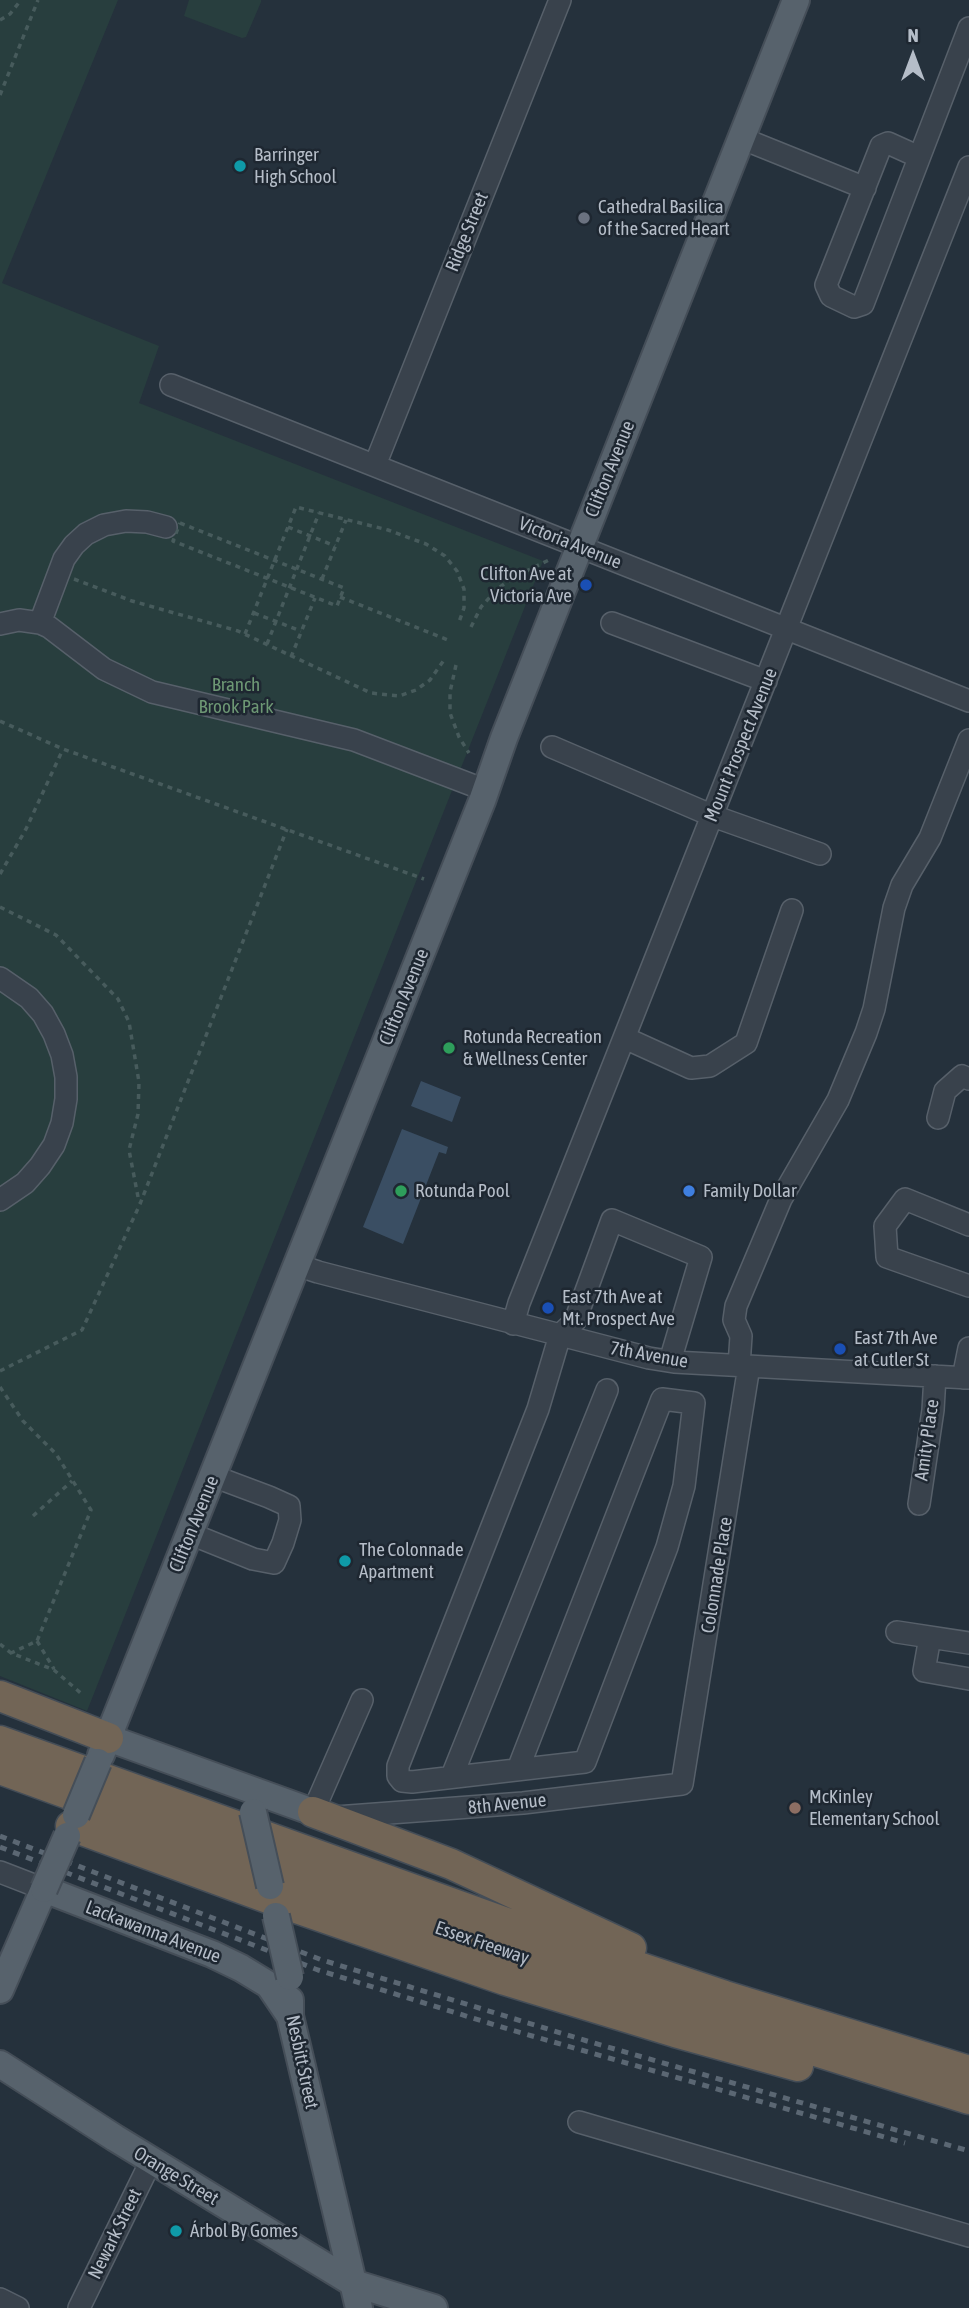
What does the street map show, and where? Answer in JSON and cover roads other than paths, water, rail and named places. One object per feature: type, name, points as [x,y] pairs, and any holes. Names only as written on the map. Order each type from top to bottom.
[{"type":"highway","points":[[0,1696],[103,1750]]},
{"type":"highway","name":"Essex Freeway","points":[[0,1741],[412,1890],[725,1996],[969,2071]]},
{"type":"highway","name":"Essex Freeway","points":[[0,1769],[440,1929],[969,2101]]},
{"type":"highway","points":[[322,1815],[461,1868],[629,1947],[725,1996]]},
{"type":"highway","points":[[71,1826],[273,1901],[505,1980],[675,2032],[929,2103],[969,2101]]},
{"type":"main road","name":"Clifton Avenue","points":[[0,1990],[103,1750],[191,1534],[796,0]]},
{"type":"main road","name":"8th Avenue","points":[[103,1750],[229,1782],[322,1815]]},
{"type":"main road","name":"Nesbitt Street","points":[[229,1782],[242,1792],[253,1812],[290,1977],[290,2016],[356,2296]]},
{"type":"main road","name":"Lackawanna Avenue","points":[[44,1889],[212,1954],[241,1968],[270,1985],[290,2016]]},
{"type":"main road","name":"Orange Street","points":[[0,2064],[356,2296],[434,2308]]},
{"type":"street","name":"Ridge Street","points":[[375,465],[559,0]]},
{"type":"street","points":[[919,157],[888,143],[881,146],[826,285],[831,296],[854,307],[863,304],[969,27]]},
{"type":"street","points":[[741,138],[865,188]]},
{"type":"street","name":"Mount Prospect Avenue","points":[[513,1324],[524,1290],[969,167]]},
{"type":"street","name":"Victoria Avenue","points":[[171,385],[969,701]]},
{"type":"street","points":[[40,623],[64,559],[86,534],[126,521],[147,522],[166,527]]},
{"type":"street","points":[[0,624],[19,620],[49,627],[104,669],[152,692],[354,740],[485,790]]},
{"type":"street","points":[[612,623],[766,681]]},
{"type":"street","name":"Colonnade Place","points":[[682,1784],[744,1366],[741,1336],[734,1320],[736,1306],[784,1192],[838,1100],[866,1033],[902,885],[925,850],[969,740]]},
{"type":"street","points":[[552,747],[713,816],[820,854]]},
{"type":"street","points":[[625,1038],[691,1068],[710,1066],[746,1043],[792,910]]},
{"type":"street","points":[[0,978],[29,998],[43,1014],[54,1034],[62,1055],[66,1099],[62,1123],[54,1145],[25,1183],[0,1200]]},
{"type":"street","points":[[938,1118],[945,1091],[962,1076],[969,1079]]},
{"type":"street","points":[[969,1225],[905,1199],[886,1226],[887,1257],[969,1286]]},
{"type":"street","points":[[518,1769],[662,1399],[694,1403],[684,1486],[667,1547],[585,1762],[412,1782],[402,1781],[398,1776],[398,1766],[538,1409],[560,1335],[575,1321],[612,1220],[701,1257],[670,1361]]},
{"type":"street","name":"7th Avenue","points":[[298,1265],[649,1358],[966,1378]]},
{"type":"street","points":[[966,1378],[969,1348]]},
{"type":"street","name":"Amity Place","points":[[919,1504],[933,1410],[935,1376]]},
{"type":"street","points":[[452,1776],[607,1390]]},
{"type":"street","points":[[191,1534],[253,1559],[274,1563],[283,1543],[290,1520],[289,1506],[214,1476]]},
{"type":"street","points":[[897,1632],[969,1643]]},
{"type":"street","points":[[930,1637],[924,1671],[969,1679]]},
{"type":"street","points":[[322,1815],[362,1700]]},
{"type":"street","name":"8th Avenue","points":[[322,1815],[523,1804],[682,1784]]},
{"type":"street","name":"Lackawanna Avenue","points":[[0,1872],[44,1889]]},
{"type":"street","points":[[579,2122],[969,2236]]},
{"type":"street","name":"Newark Street","points":[[79,2308],[151,2161]]},
{"type":"street","points":[[0,2300],[18,2308]]},
{"type":"water","points":[[421,1081],[461,1097],[452,1122],[411,1106]]},
{"type":"water","name":"Rotunda Pool","points":[[402,1129],[448,1147],[446,1154],[439,1152],[403,1244],[363,1227]]},
{"type":"railway","points":[[0,1836],[322,1960],[587,2041],[969,2151]]},
{"type":"railway","points":[[0,1847],[318,1970],[508,2029],[905,2143]]},
{"type":"place","name":"Barringer High School","points":[[240,166]]},
{"type":"place","name":"Cathedral Basilica of the Sacred Heart","points":[[584,218]]},
{"type":"place","name":"Clifton Ave at Victoria Ave","points":[[586,585]]},
{"type":"place","name":"Rotunda Recreation & Wellness Center","points":[[449,1048]]},
{"type":"place","name":"Rotunda Pool","points":[[401,1191]]},
{"type":"place","name":"Family Dollar","points":[[689,1191]]},
{"type":"place","name":"East 7th Ave at Mt. Prospect Ave","points":[[548,1308]]},
{"type":"place","name":"East 7th Ave at Cutler St","points":[[840,1349]]},
{"type":"place","name":"The Colonnade Apartment","points":[[345,1561]]},
{"type":"place","name":"McKinley Elementary School","points":[[795,1808]]},
{"type":"place","name":"Árbol By Gomes","points":[[176,2231]]},
{"type":"park label","name":"Branch Brook Park","points":[[236,696]]}]
